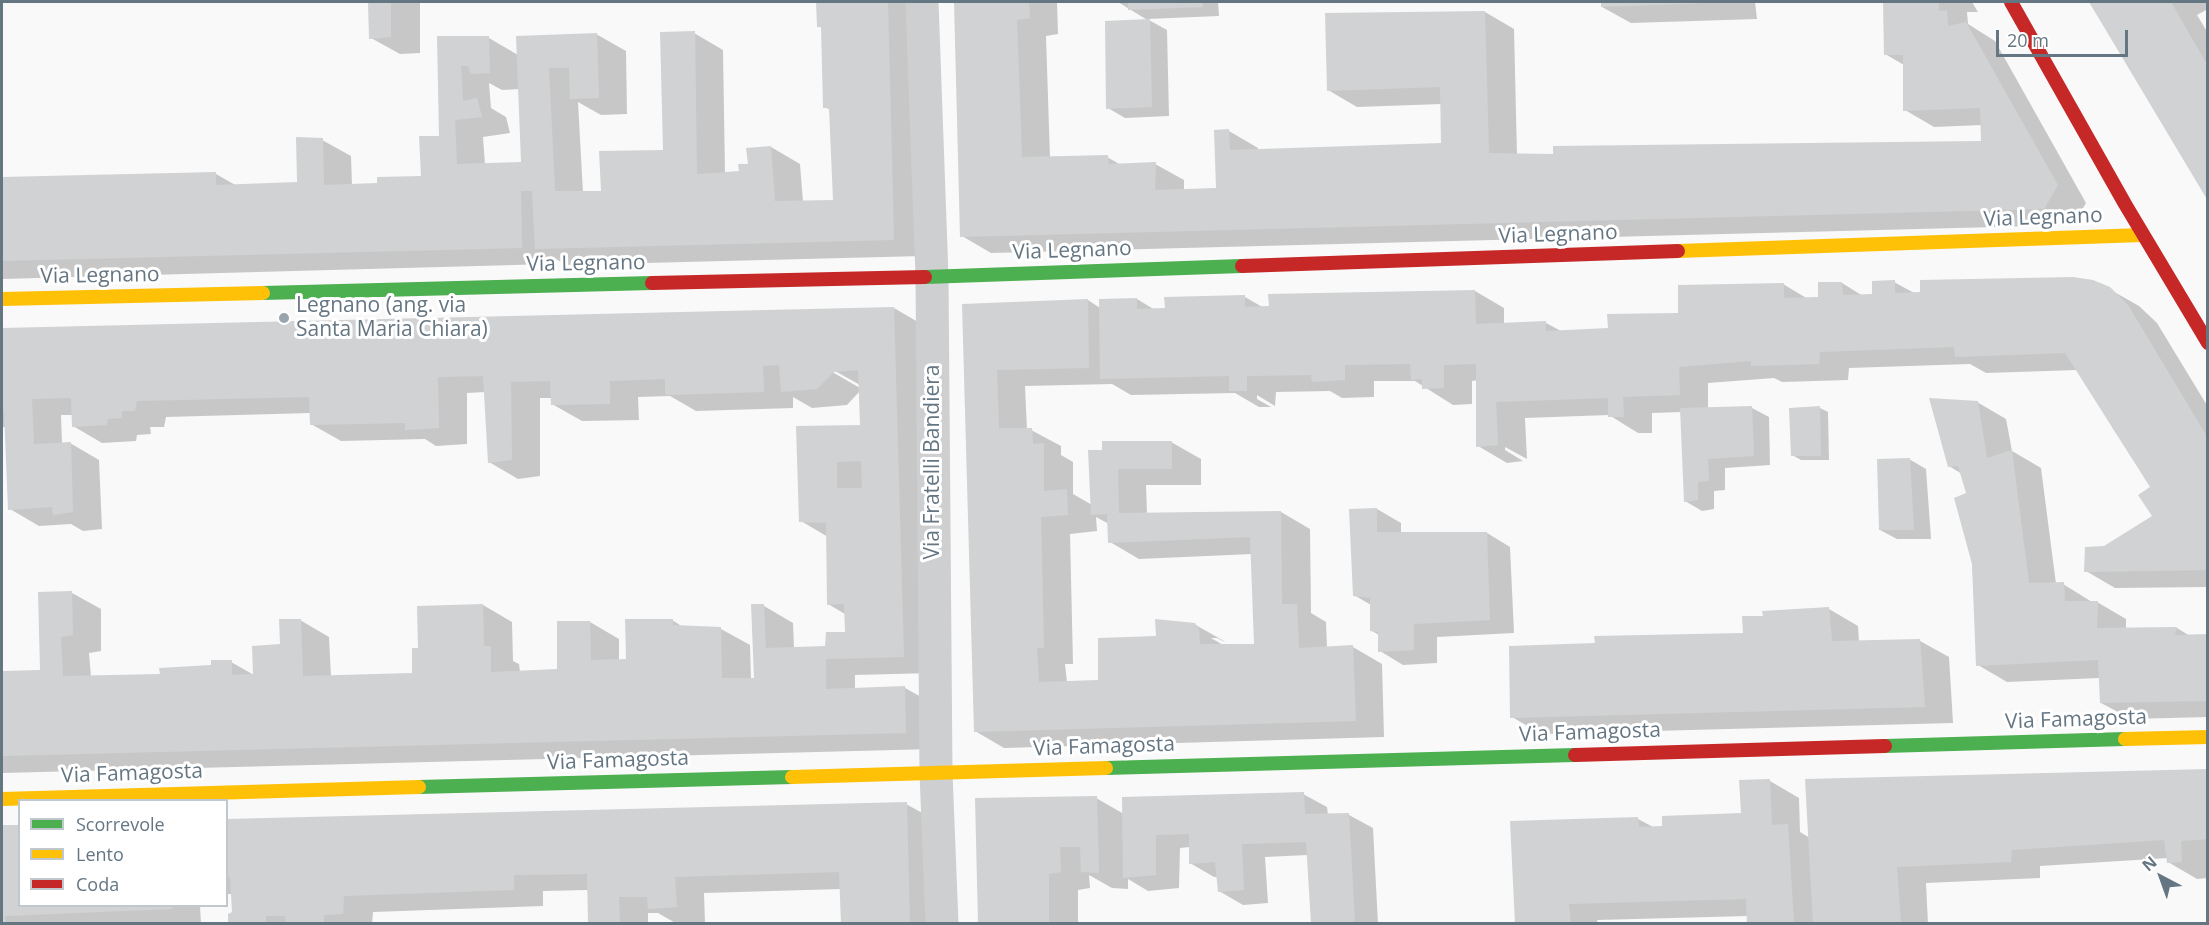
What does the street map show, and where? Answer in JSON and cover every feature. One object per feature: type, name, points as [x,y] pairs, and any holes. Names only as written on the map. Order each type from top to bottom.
[{"type":"street","name":"Via Fratelli Bandiera","points":[[922,2],[932,276],[936,773],[942,924]]},
{"type":"street","points":[[2011,2],[2143,235],[2208,343]]},
{"type":"street","name":"Via Legnano","points":[[2,299],[932,276],[2143,235]]},
{"type":"street","name":"Via Famagosta","points":[[2,799],[2208,737]]},
{"type":"building","points":[[368,2],[391,2],[391,37],[369,39]]},
{"type":"building","points":[[816,2],[888,2],[894,240],[535,249],[532,191],[521,191],[522,248],[2,261],[2,177],[216,172],[216,185],[297,182],[296,137],[323,138],[324,185],[377,183],[377,177],[421,176],[419,136],[439,136],[437,36],[489,36],[490,73],[471,74],[468,66],[461,66],[463,101],[477,98],[482,117],[455,120],[457,164],[521,162],[516,36],[597,33],[599,98],[570,99],[569,68],[549,68],[555,191],[601,191],[599,151],[663,150],[660,32],[695,31],[697,174],[739,171],[738,164],[748,164],[746,148],[771,146],[775,201],[833,200],[829,108],[823,108],[821,27],[817,27]]},
{"type":"building","points":[[954,2],[1029,2],[1030,18],[1017,20],[1022,157],[1108,155],[1109,164],[1156,162],[1155,190],[1216,188],[1214,130],[1229,129],[1230,150],[1441,143],[1440,87],[1327,91],[1325,13],[1485,11],[1489,153],[1553,154],[1553,146],[1981,141],[1980,108],[1903,111],[1903,55],[1884,55],[1883,2],[1939,2],[1939,11],[1947,10],[1948,26],[1966,22],[2058,185],[2044,209],[960,237]]},
{"type":"building","points":[[1128,2],[1202,2],[1203,7],[1128,10]]},
{"type":"building","points":[[1601,2],[1708,2],[1708,3],[1601,7]]},
{"type":"building","points":[[2089,2],[2171,2],[2208,66],[2208,201]]},
{"type":"building","points":[[1150,19],[1152,107],[1106,109],[1105,21]]},
{"type":"building","points":[[2073,277],[2093,280],[2110,287],[2128,305],[2208,438],[2208,570],[2084,572],[2085,547],[2104,546],[2152,516],[2138,495],[2150,487],[2065,353],[1955,357],[1954,347],[1820,352],[1819,364],[1751,366],[1751,361],[1679,367],[1680,395],[1623,397],[1624,417],[1608,417],[1608,398],[1496,402],[1498,445],[1476,447],[1476,364],[1444,365],[1444,388],[1422,389],[1422,379],[1411,380],[1410,364],[1345,365],[1345,380],[1312,382],[1311,375],[1247,376],[1247,391],[1229,391],[1229,376],[1100,379],[1099,299],[1137,298],[1137,309],[1165,308],[1164,297],[1245,295],[1245,307],[1269,306],[1268,294],[1475,290],[1476,324],[1546,321],[1546,331],[1608,328],[1607,314],[1678,313],[1678,285],[1784,283],[1784,298],[1818,297],[1818,282],[1842,282],[1843,295],[1872,294],[1872,281],[1895,280],[1895,293],[1920,292],[1920,280]]},
{"type":"building","points":[[1088,299],[1089,368],[997,370],[999,428],[1032,428],[1033,444],[1044,443],[1044,491],[1067,489],[1068,515],[1041,517],[1044,648],[1037,648],[1039,682],[1098,680],[1098,638],[1156,636],[1155,619],[1195,623],[1199,629],[1200,644],[1254,644],[1250,537],[1108,543],[1107,514],[1091,515],[1088,450],[1102,450],[1102,441],[1172,441],[1172,469],[1118,469],[1119,513],[1281,511],[1282,604],[1297,604],[1299,648],[1353,645],[1356,721],[974,732],[962,304]]},
{"type":"building","points":[[894,307],[904,657],[826,659],[826,689],[905,686],[906,733],[2,756],[2,671],[40,670],[38,592],[72,591],[73,635],[61,637],[63,676],[160,674],[159,668],[211,665],[211,660],[232,660],[232,675],[253,674],[252,646],[280,644],[279,619],[301,619],[303,676],[412,673],[412,648],[418,648],[417,606],[483,604],[484,646],[491,646],[491,672],[557,669],[557,621],[590,621],[591,660],[626,659],[625,619],[673,619],[673,625],[721,627],[722,678],[754,678],[751,604],[764,604],[766,648],[825,646],[826,632],[845,632],[844,604],[827,605],[826,523],[799,522],[796,426],[860,425],[858,370],[834,372],[817,389],[781,392],[779,365],[763,366],[764,392],[665,395],[665,379],[610,381],[610,404],[551,405],[550,381],[511,382],[512,460],[488,463],[483,376],[438,377],[439,428],[405,430],[405,423],[310,425],[309,397],[137,401],[135,411],[122,411],[122,418],[108,419],[107,425],[72,427],[71,398],[32,399],[34,444],[71,442],[73,512],[53,515],[52,507],[8,510],[4,411],[2,411],[2,328]],"holes":[[[861,461],[862,488],[837,488],[837,462]]]},
{"type":"building","points":[[1929,398],[1978,401],[1987,458],[2012,450],[2029,583],[2064,582],[2065,601],[2098,601],[2097,628],[2177,627],[2175,635],[2208,634],[2208,701],[2100,703],[2098,660],[1976,666],[1972,564],[1954,498],[1966,493],[1958,466],[1948,467]]},
{"type":"building","points":[[1752,406],[1754,456],[1708,459],[1709,481],[1698,482],[1698,500],[1684,502],[1680,408]]},
{"type":"building","points":[[1820,406],[1821,456],[1791,456],[1789,408]]},
{"type":"building","points":[[1910,458],[1914,530],[1879,530],[1877,459]]},
{"type":"building","points":[[1377,508],[1377,532],[1487,532],[1490,620],[1414,624],[1414,650],[1378,652],[1378,632],[1370,631],[1370,598],[1353,596],[1349,509]]},
{"type":"building","points":[[1829,607],[1832,641],[1920,639],[1925,707],[1510,718],[1509,646],[1595,643],[1594,636],[1743,633],[1742,616],[1763,616],[1762,611]]},
{"type":"building","points":[[2208,769],[2208,839],[2181,841],[2182,862],[2167,863],[2164,840],[2012,850],[2011,862],[1897,867],[1901,924],[1813,924],[1805,779]]},
{"type":"building","points":[[1770,779],[1772,825],[1788,824],[1794,924],[1747,924],[1746,899],[1569,904],[1571,924],[1515,924],[1510,821],[1638,817],[1639,827],[1662,826],[1662,816],[1741,813],[1739,780]]},
{"type":"building","points":[[1304,792],[1305,814],[1349,813],[1355,921],[1351,924],[1311,924],[1306,842],[1242,844],[1244,890],[1218,892],[1215,862],[1189,864],[1189,834],[1156,835],[1156,875],[1123,878],[1122,797]]},
{"type":"building","points":[[1097,796],[1099,873],[1081,872],[1080,847],[1060,847],[1061,872],[1049,874],[1049,924],[978,924],[975,798]]},
{"type":"building","points":[[907,802],[910,924],[841,924],[839,872],[675,877],[677,907],[648,909],[647,897],[619,897],[620,922],[588,924],[587,874],[514,875],[514,890],[344,896],[343,914],[324,915],[324,924],[286,924],[285,916],[266,916],[266,924],[228,924],[228,914],[232,912],[230,877],[228,877],[228,819]]},
{"type":"building","points":[[2,825],[18,825],[18,907],[172,907],[172,909],[5,916],[6,924],[2,924]]},
{"type":"traffic: fast","points":[[925,277],[1242,266]]},
{"type":"traffic: fast","points":[[263,293],[652,283]]},
{"type":"traffic: fast","points":[[1885,746],[2125,739]]},
{"type":"traffic: fast","points":[[1106,768],[1575,755]]},
{"type":"traffic: fast","points":[[419,787],[792,777]]},
{"type":"traffic: slow","points":[[1678,251],[2143,235]]},
{"type":"traffic: slow","points":[[2,299],[263,293]]},
{"type":"traffic: slow","points":[[2125,739],[2208,737]]},
{"type":"traffic: slow","points":[[792,777],[1106,768]]},
{"type":"traffic: slow","points":[[2,799],[419,787]]},
{"type":"traffic: jam","points":[[2011,2],[2125,204],[2208,343]]},
{"type":"traffic: jam","points":[[1242,266],[1678,251]]},
{"type":"traffic: jam","points":[[652,283],[925,277]]},
{"type":"traffic: jam","points":[[1575,755],[1885,746]]},
{"type":"place","name":"Legnano (ang. via Santa Maria Chiara)","points":[[284,318]]}]
